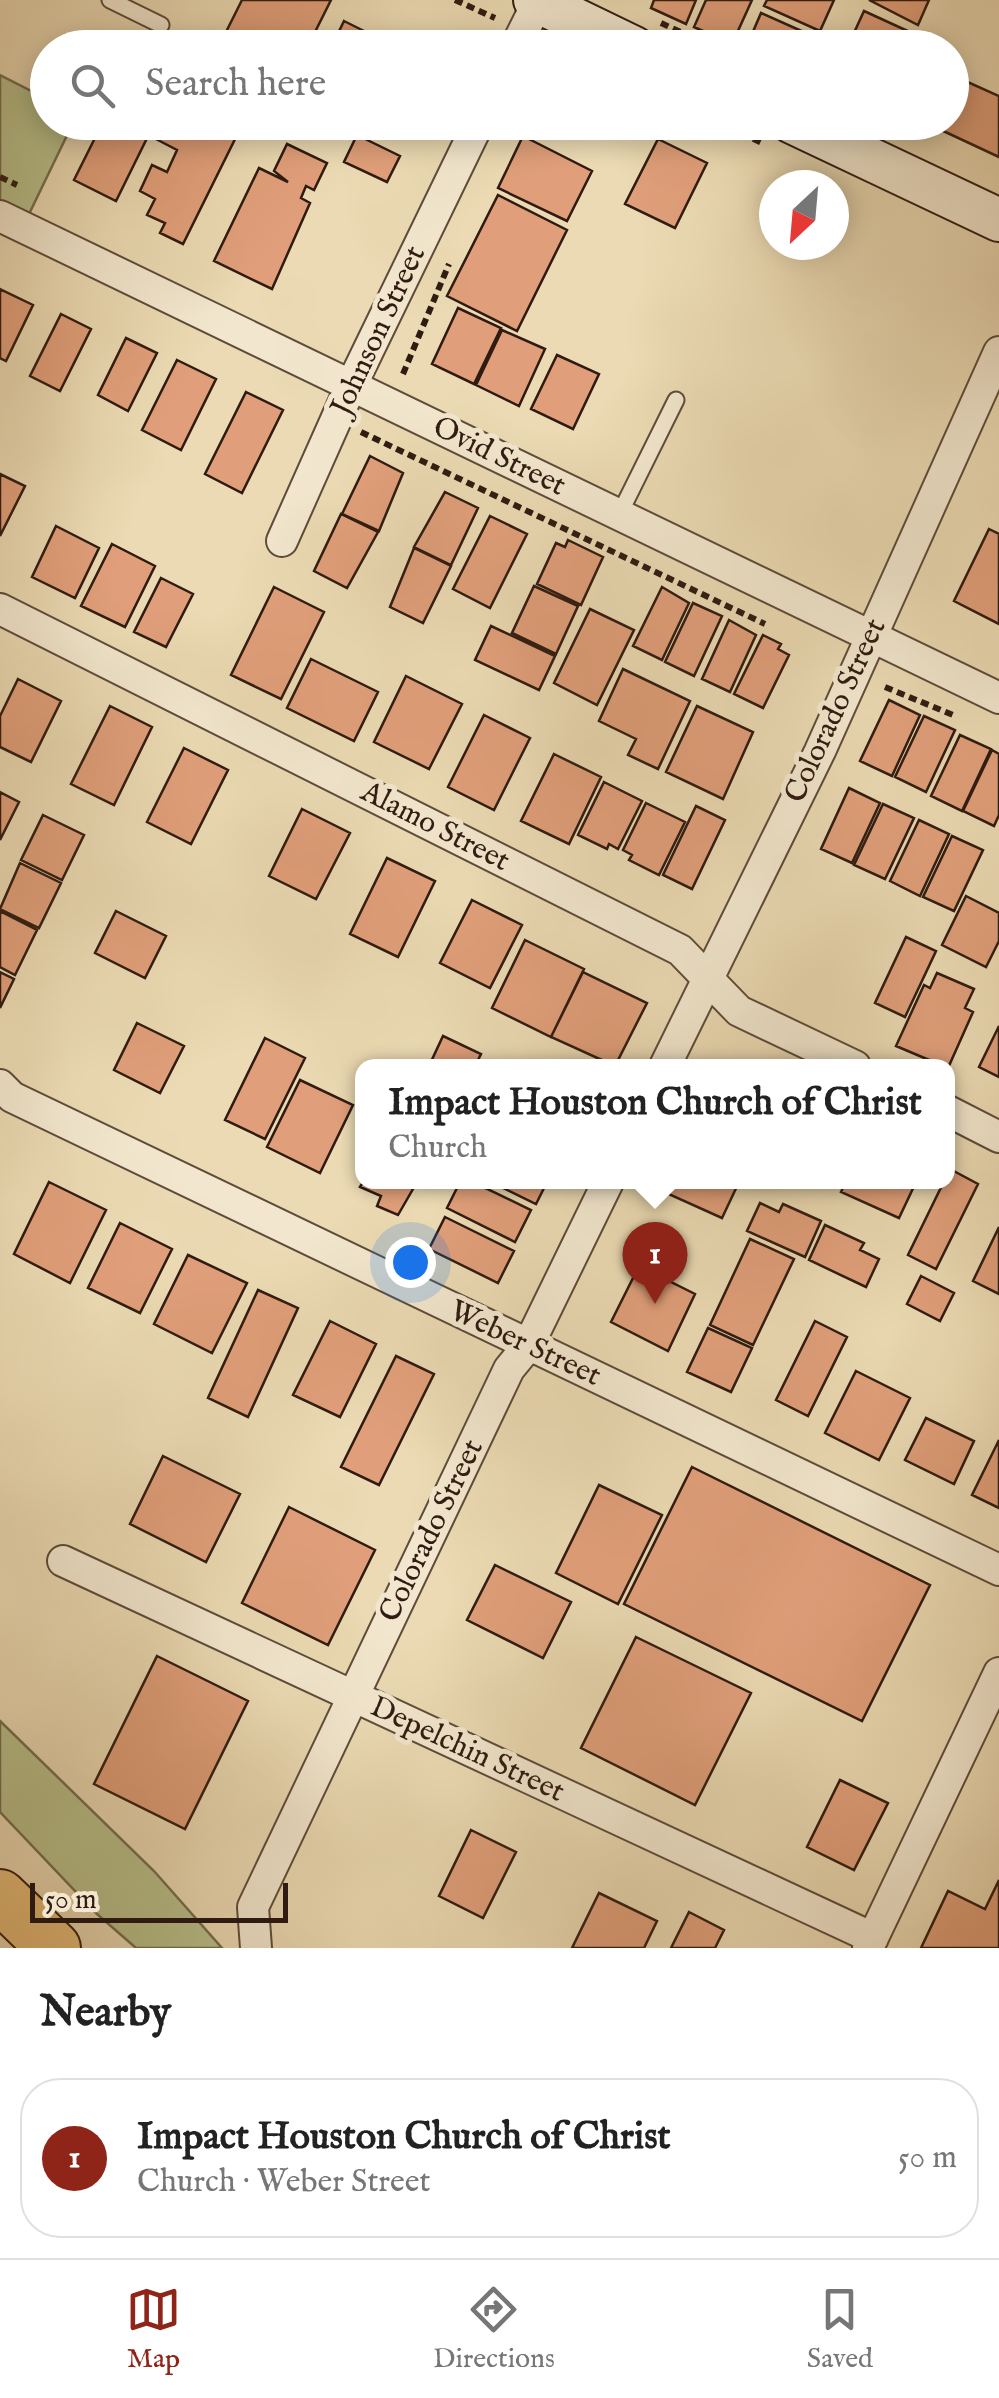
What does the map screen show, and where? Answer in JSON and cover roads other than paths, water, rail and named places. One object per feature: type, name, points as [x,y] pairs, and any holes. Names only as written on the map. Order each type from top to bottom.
[{"type":"highway","points":[[0,1896],[54,1948]]},
{"type":"street","points":[[526,14],[577,30]]},
{"type":"street","name":"Johnson Street","points":[[282,541],[351,386],[469,140]]},
{"type":"street","points":[[830,140],[999,220]]},
{"type":"street","name":"Ovid Street","points":[[0,216],[999,698]]},
{"type":"street","name":"Colorado Street","points":[[669,1059],[871,636],[999,352]]},
{"type":"street","name":"Alamo Street","points":[[0,609],[680,950],[739,1010],[840,1059]]},
{"type":"street","name":"Weber Street","points":[[4,1101],[999,1570]]},
{"type":"street","points":[[955,1115],[999,1136]]},
{"type":"street","name":"Colorado Street","points":[[256,1948],[253,1907],[509,1369],[528,1346],[605,1189]]},
{"type":"street","name":"Depelchin Street","points":[[63,1561],[870,1943]]},
{"type":"street","points":[[870,1943],[999,1673]]},
{"type":"lane","points":[[110,0],[161,25]]},
{"type":"lane","points":[[619,515],[676,400]]},
{"type":"place","name":"Impact Houston Church of Christ","points":[[655,1304]]}]
